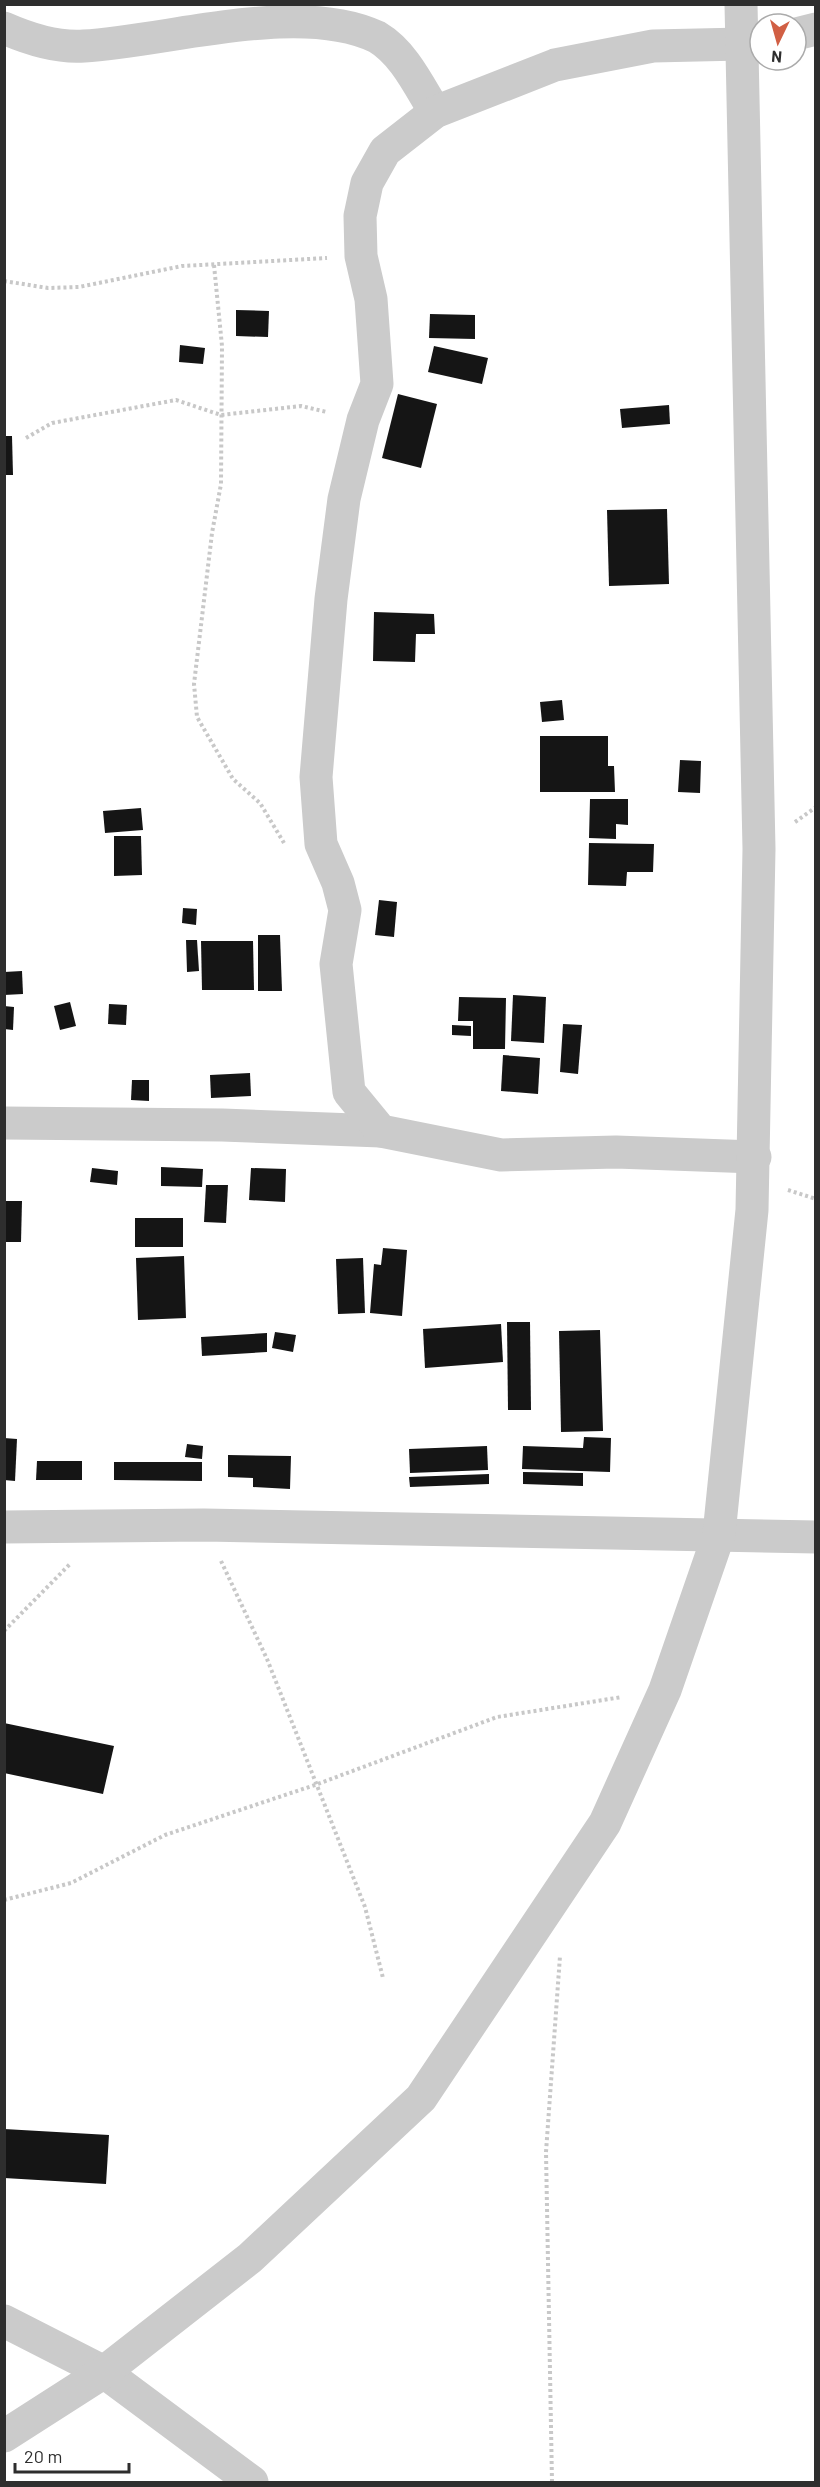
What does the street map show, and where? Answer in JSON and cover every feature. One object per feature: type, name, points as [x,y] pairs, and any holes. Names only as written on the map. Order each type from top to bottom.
[{"type":"street","points":[[741,4],[748,31]]},
{"type":"street","points":[[4,28],[33,41],[83,47],[286,18],[333,22],[377,37],[400,56],[435,112]]},
{"type":"street","points":[[381,1131],[348,1092],[336,964],[345,910],[338,883],[321,844],[316,777],[331,599],[342,510],[363,420],[377,384],[371,299],[361,256],[360,216],[367,183],[386,151],[435,112],[555,65],[652,46],[748,43]]},
{"type":"street","points":[[4,2436],[104,2372],[250,2258],[421,2098],[605,1823],[665,1690],[719,1534],[752,1210],[755,1157],[759,849],[751,72]]},
{"type":"street","points":[[4,1124],[222,1125],[381,1131],[501,1155],[616,1152],[755,1157]]},
{"type":"street","points":[[4,1527],[204,1525],[816,1537]]},
{"type":"street","points":[[4,2321],[104,2372],[252,2482]]},
{"type":"path","points":[[4,281],[48,288],[79,287],[182,266],[361,256]]},
{"type":"path","points":[[214,266],[222,346],[221,484],[212,533],[194,684],[197,717],[233,778],[260,803],[288,850]]},
{"type":"path","points":[[26,438],[52,423],[176,400],[221,415],[301,406],[363,420]]},
{"type":"path","points":[[204,1525],[267,1659],[365,1907],[383,1978]]},
{"type":"path","points":[[4,1630],[107,1526]]},
{"type":"path","points":[[4,1900],[71,1883],[165,1835],[315,1785],[497,1717],[665,1690]]},
{"type":"path","points":[[552,2482],[546,2152],[561,1952]]},
{"type":"building","points":[[236,310],[269,311],[268,337],[236,336]]},
{"type":"building","points":[[430,314],[475,315],[475,339],[429,338]]},
{"type":"building","points":[[180,345],[205,348],[203,364],[179,362]]},
{"type":"building","points":[[434,346],[488,358],[482,384],[428,372]]},
{"type":"building","points":[[398,394],[437,404],[421,468],[382,458]]},
{"type":"building","points":[[669,405],[670,424],[622,428],[620,409]]},
{"type":"building","points":[[4,436],[12,436],[13,475],[4,475]]},
{"type":"building","points":[[667,509],[669,584],[609,586],[607,510]]},
{"type":"building","points":[[374,612],[434,614],[435,634],[416,634],[415,662],[373,661]]},
{"type":"building","points":[[562,700],[564,720],[542,722],[540,702]]},
{"type":"building","points":[[540,736],[608,736],[608,766],[614,766],[615,792],[540,792]]},
{"type":"building","points":[[680,760],[701,761],[700,793],[678,792]]},
{"type":"building","points":[[590,799],[628,799],[628,825],[616,824],[616,839],[589,838]]},
{"type":"building","points":[[141,808],[143,830],[105,833],[103,811]]},
{"type":"building","points":[[114,836],[141,836],[142,875],[114,876]]},
{"type":"building","points":[[589,843],[654,844],[653,872],[627,872],[626,886],[588,885]]},
{"type":"building","points":[[379,900],[397,902],[394,937],[375,935]]},
{"type":"building","points":[[183,908],[197,909],[196,925],[182,923]]},
{"type":"building","points":[[258,935],[280,935],[282,991],[258,991]]},
{"type":"building","points":[[186,940],[197,940],[199,971],[187,972]]},
{"type":"building","points":[[201,941],[253,941],[254,990],[202,990]]},
{"type":"building","points":[[22,971],[23,994],[4,995],[4,972]]},
{"type":"building","points":[[513,995],[546,997],[544,1043],[511,1041]]},
{"type":"building","points":[[459,997],[506,998],[505,1049],[473,1049],[473,1021],[458,1021]]},
{"type":"building","points":[[70,1002],[76,1026],[60,1030],[54,1006]]},
{"type":"building","points":[[109,1004],[127,1005],[126,1025],[108,1024]]},
{"type":"building","points":[[4,1006],[14,1007],[13,1030],[4,1029]]},
{"type":"building","points":[[563,1024],[582,1025],[578,1074],[560,1072]]},
{"type":"building","points":[[452,1025],[471,1026],[471,1036],[452,1035]]},
{"type":"building","points":[[503,1055],[540,1058],[538,1094],[501,1091]]},
{"type":"building","points":[[250,1073],[251,1096],[211,1098],[210,1075]]},
{"type":"building","points":[[132,1080],[149,1080],[149,1101],[131,1100]]},
{"type":"building","points":[[161,1167],[203,1169],[202,1187],[161,1186]]},
{"type":"building","points":[[92,1168],[118,1171],[117,1185],[90,1182]]},
{"type":"building","points":[[251,1168],[286,1169],[285,1202],[249,1200]]},
{"type":"building","points":[[206,1185],[228,1185],[226,1223],[204,1222]]},
{"type":"building","points":[[4,1201],[22,1201],[21,1242],[4,1242]]},
{"type":"building","points":[[135,1218],[183,1218],[183,1247],[135,1247]]},
{"type":"building","points":[[383,1248],[407,1250],[402,1316],[370,1313],[374,1264],[381,1265]]},
{"type":"building","points":[[184,1256],[186,1318],[138,1320],[136,1258]]},
{"type":"building","points":[[363,1258],[365,1313],[338,1314],[336,1259]]},
{"type":"building","points":[[507,1322],[530,1322],[531,1410],[508,1410]]},
{"type":"building","points":[[501,1324],[503,1362],[425,1368],[423,1329]]},
{"type":"building","points":[[600,1330],[603,1431],[561,1432],[559,1331]]},
{"type":"building","points":[[275,1332],[296,1335],[293,1352],[272,1348]]},
{"type":"building","points":[[267,1333],[267,1352],[202,1356],[201,1337]]},
{"type":"building","points":[[584,1437],[611,1438],[610,1472],[522,1469],[523,1446],[583,1448]]},
{"type":"building","points":[[4,1438],[17,1439],[15,1481],[4,1480]]},
{"type":"building","points":[[187,1444],[203,1446],[202,1459],[185,1457]]},
{"type":"building","points":[[487,1446],[488,1470],[410,1473],[409,1449]]},
{"type":"building","points":[[228,1455],[291,1456],[290,1489],[253,1487],[253,1478],[228,1477]]},
{"type":"building","points":[[37,1461],[82,1461],[82,1480],[36,1480]]},
{"type":"building","points":[[114,1462],[202,1462],[202,1481],[114,1480]]},
{"type":"building","points":[[523,1472],[583,1473],[583,1486],[523,1484]]},
{"type":"building","points":[[489,1474],[489,1484],[410,1487],[409,1477]]},
{"type":"building","points":[[4,1723],[114,1746],[103,1794],[4,1773]]},
{"type":"building","points":[[4,2129],[109,2135],[106,2184],[4,2178]]}]
